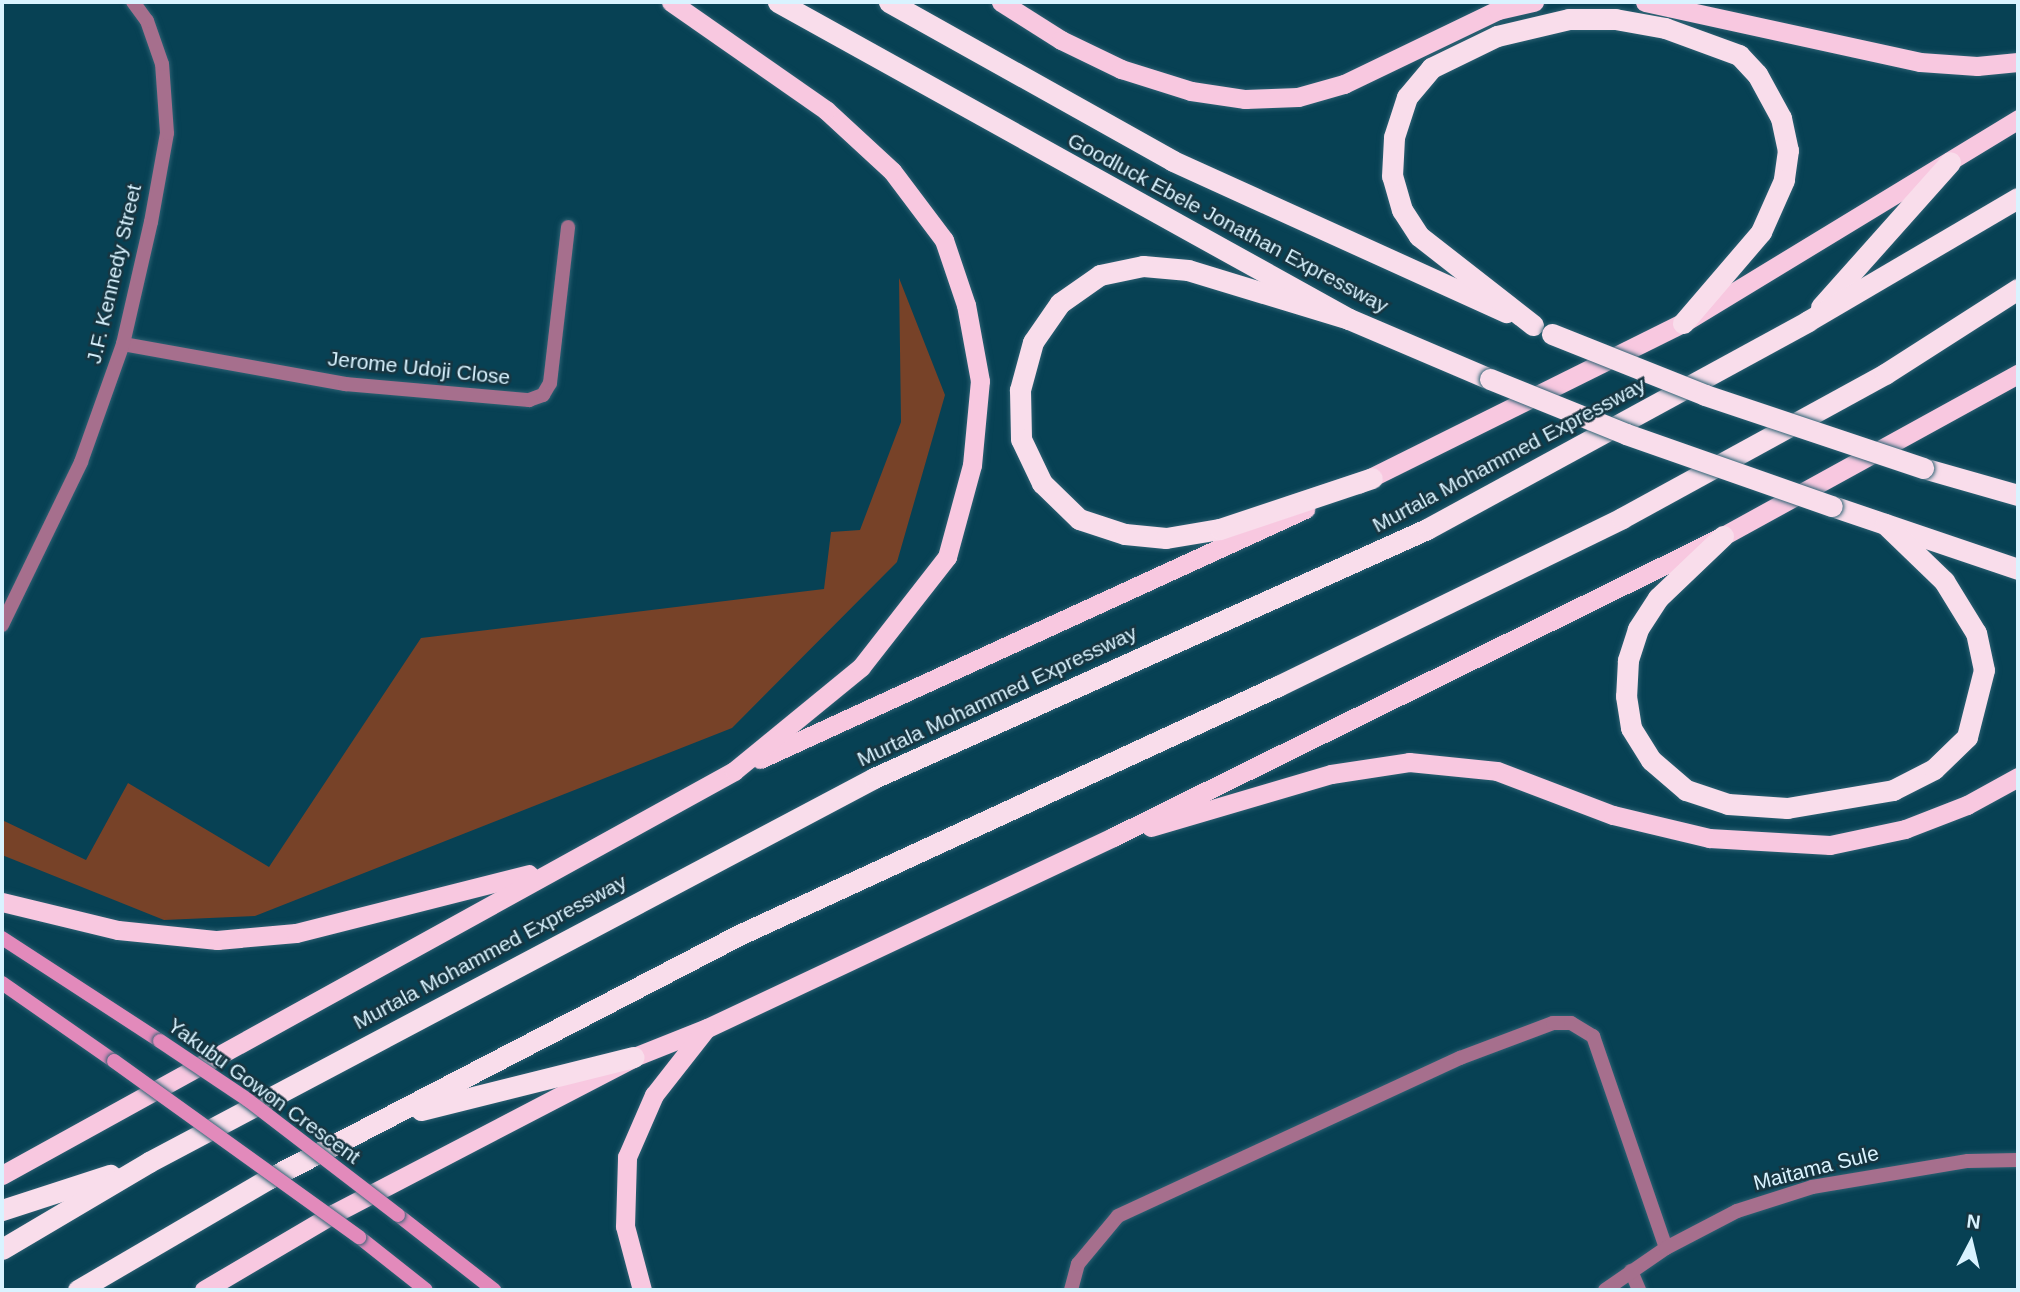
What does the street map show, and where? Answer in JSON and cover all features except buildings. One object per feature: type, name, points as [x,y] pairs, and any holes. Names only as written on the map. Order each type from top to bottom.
[{"type":"highway","points":[[2,1175],[734,771],[862,667],[947,557],[972,465],[980,381],[966,305],[944,240],[892,170],[826,110],[671,2]]},
{"type":"highway","name":"Goodluck Ebele Jonathan Expressway","points":[[778,2],[1349,319],[1639,439],[2018,569]]},
{"type":"highway","name":"Goodluck Ebele Jonathan Expressway","points":[[889,2],[1173,161],[1543,329],[1705,395],[1923,468],[2018,495]]},
{"type":"highway","points":[[1001,2],[1061,40],[1121,69],[1191,91],[1245,99],[1298,97],[1344,84],[1498,10],[1534,2]]},
{"type":"highway","points":[[1645,2],[1920,62],[1977,66],[2018,61]]},
{"type":"highway","points":[[1543,329],[1419,236],[1402,210],[1392,176],[1394,137],[1407,97],[1431,68],[1497,36],[1580,19],[1615,19],[1665,28],[1739,55],[1757,74],[1781,118],[1788,150],[1784,180],[1761,232],[1683,323]]},
{"type":"highway","name":"Murtala Mohammed Expressway","points":[[734,771],[1372,478],[1683,323],[2018,119]]},
{"type":"highway","points":[[1808,321],[1950,162]]},
{"type":"highway","name":"Murtala Mohammed Expressway","points":[[2,1249],[149,1163],[874,778],[1427,529],[1808,321],[2018,198]]},
{"type":"highway","points":[[1349,319],[1172,267],[1143,266],[1100,275],[1060,303],[1033,342],[1020,390],[1021,439],[1042,483],[1079,519],[1152,537],[1189,537],[1220,529],[1372,478]]},
{"type":"highway","points":[[78,1290],[268,1180],[739,935],[1278,686],[1622,518],[1885,374],[2018,289]]},
{"type":"highway","points":[[204,1290],[333,1214],[634,1058],[707,1028],[1113,837],[1723,536],[2018,374]]},
{"type":"highway","points":[[1723,536],[1658,598],[1638,629],[1628,660],[1626,696],[1631,728],[1651,760],[1686,790],[1728,804],[1787,808],[1893,790],[1934,769],[1967,737],[1983,670],[1976,633],[1944,581],[1885,524]]},
{"type":"highway","points":[[1113,837],[1331,774],[1409,762],[1497,771],[1613,815],[1709,838],[1830,845],[1905,829],[1966,805],[2018,777]]},
{"type":"highway","points":[[2,902],[118,930],[217,940],[296,933],[557,867]]},
{"type":"highway","points":[[642,1290],[625,1226],[627,1157],[654,1095],[707,1028]]},
{"type":"highway","points":[[388,1118],[634,1058]]},
{"type":"highway","points":[[2,1210],[149,1163]]},
{"type":"main road","name":"Yakubu Gowon Crescent","points":[[2,938],[248,1100],[494,1290]]},
{"type":"main road","points":[[2,983],[359,1237],[426,1290]]},
{"type":"street","name":"J.F. Kennedy Street","points":[[2,625],[82,462],[123,344],[167,133],[162,64],[147,21],[133,2]]},
{"type":"street","name":"Jerome Udoji Close","points":[[123,344],[345,384],[529,400],[543,395],[550,383],[568,227]]},
{"type":"street","points":[[1071,1290],[1078,1264],[1118,1216],[1460,1058],[1553,1023],[1571,1023],[1593,1036],[1666,1248]]},
{"type":"street","name":"Maitama Sule","points":[[1605,1290],[1666,1248],[1737,1211],[1812,1186],[1968,1160],[2018,1160]]},
{"type":"street","points":[[1631,1271],[1639,1290]]},
{"type":"shaded area","points":[[899,278],[945,395],[897,562],[732,728],[255,916],[164,920],[2,855],[2,820],[86,860],[128,783],[269,867],[421,638],[824,589],[831,532],[860,530],[901,422]]}]
